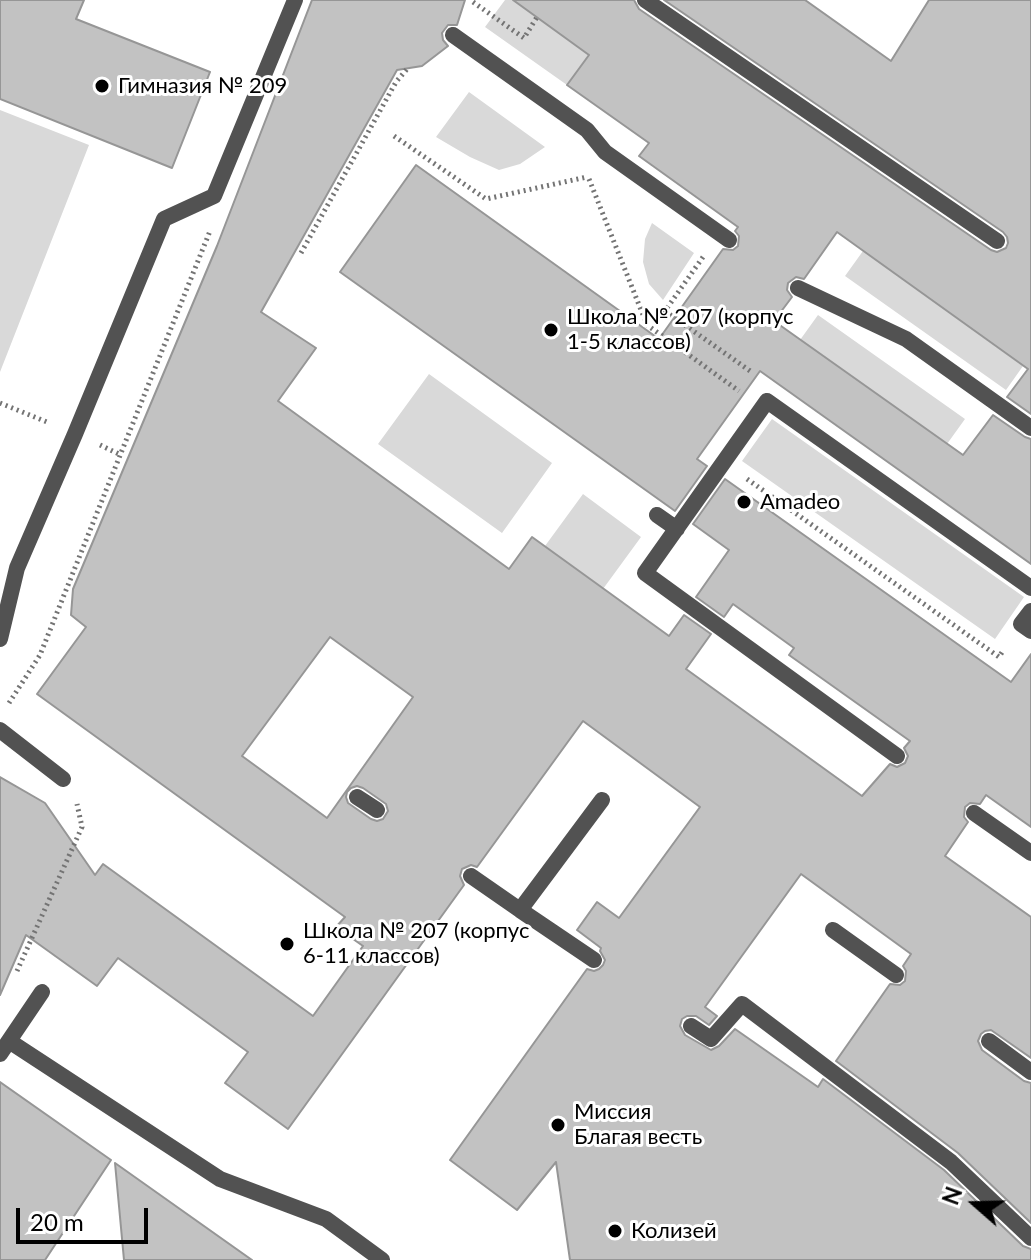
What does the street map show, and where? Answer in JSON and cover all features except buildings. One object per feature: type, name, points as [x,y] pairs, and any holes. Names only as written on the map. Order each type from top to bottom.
[{"type":"lane","points":[[0,639],[17,568],[164,219],[214,196],[295,0]]},
{"type":"lane","points":[[645,0],[997,241]]},
{"type":"lane","points":[[453,35],[587,130],[605,152],[724,237]]},
{"type":"lane","points":[[798,288],[906,339],[1031,428]]},
{"type":"lane","points":[[897,756],[645,573],[767,401],[1031,588]]},
{"type":"lane","points":[[657,515],[677,529]]},
{"type":"lane","points":[[0,730],[63,779]]},
{"type":"lane","points":[[357,797],[377,810]]},
{"type":"lane","points":[[520,910],[602,800]]},
{"type":"lane","points":[[974,813],[1031,853]]},
{"type":"lane","points":[[471,876],[594,960]]},
{"type":"lane","points":[[833,930],[896,975]]},
{"type":"lane","points":[[42,992],[4,1047],[220,1179],[326,1219],[382,1260]]},
{"type":"lane","points":[[691,1026],[711,1039],[742,1004],[951,1162],[1031,1238]]},
{"type":"lane","points":[[989,1041],[1031,1072]]},
{"type":"path","points":[[473,2],[524,38],[537,17]]},
{"type":"path","points":[[301,253],[396,82],[407,69]]},
{"type":"path","points":[[394,136],[486,199],[588,177],[647,325],[740,392]]},
{"type":"path","points":[[8,705],[40,655],[211,229]]},
{"type":"path","points":[[724,237],[665,311],[775,389],[767,401]]},
{"type":"path","points":[[724,462],[999,657],[1028,622]]},
{"type":"path","points":[[14,978],[82,827],[76,800],[63,779]]},
{"type":"shaded area","points":[[505,0],[513,0],[589,55],[567,85],[485,27]]},
{"type":"shaded area","points":[[469,92],[545,147],[520,164],[499,170],[436,137]]},
{"type":"shaded area","points":[[0,110],[89,145],[0,372]]},
{"type":"shaded area","points":[[652,223],[694,253],[663,300],[649,284],[643,262],[645,239]]},
{"type":"shaded area","points":[[863,251],[1023,366],[1006,390],[845,276]]},
{"type":"shaded area","points":[[818,315],[965,419],[947,444],[800,340]]},
{"type":"shaded area","points":[[429,374],[552,463],[502,533],[378,444]]},
{"type":"shaded area","points":[[772,419],[1024,597],[995,639],[742,461]]},
{"type":"shaded area","points":[[583,494],[641,537],[603,589],[545,546]]},
{"type":"place","name":"Гимназия № 209","points":[[102,86]]},
{"type":"place","name":"Школа № 207 (корпус 1-5 классов)","points":[[551,330]]},
{"type":"place","name":"Amadeo","points":[[744,502]]},
{"type":"place","name":"Школа № 207 (корпус 6-11 классов)","points":[[287,944]]},
{"type":"place","name":"Миссия Благая весть","points":[[558,1125]]},
{"type":"place","name":"Колизей","points":[[615,1231]]}]
